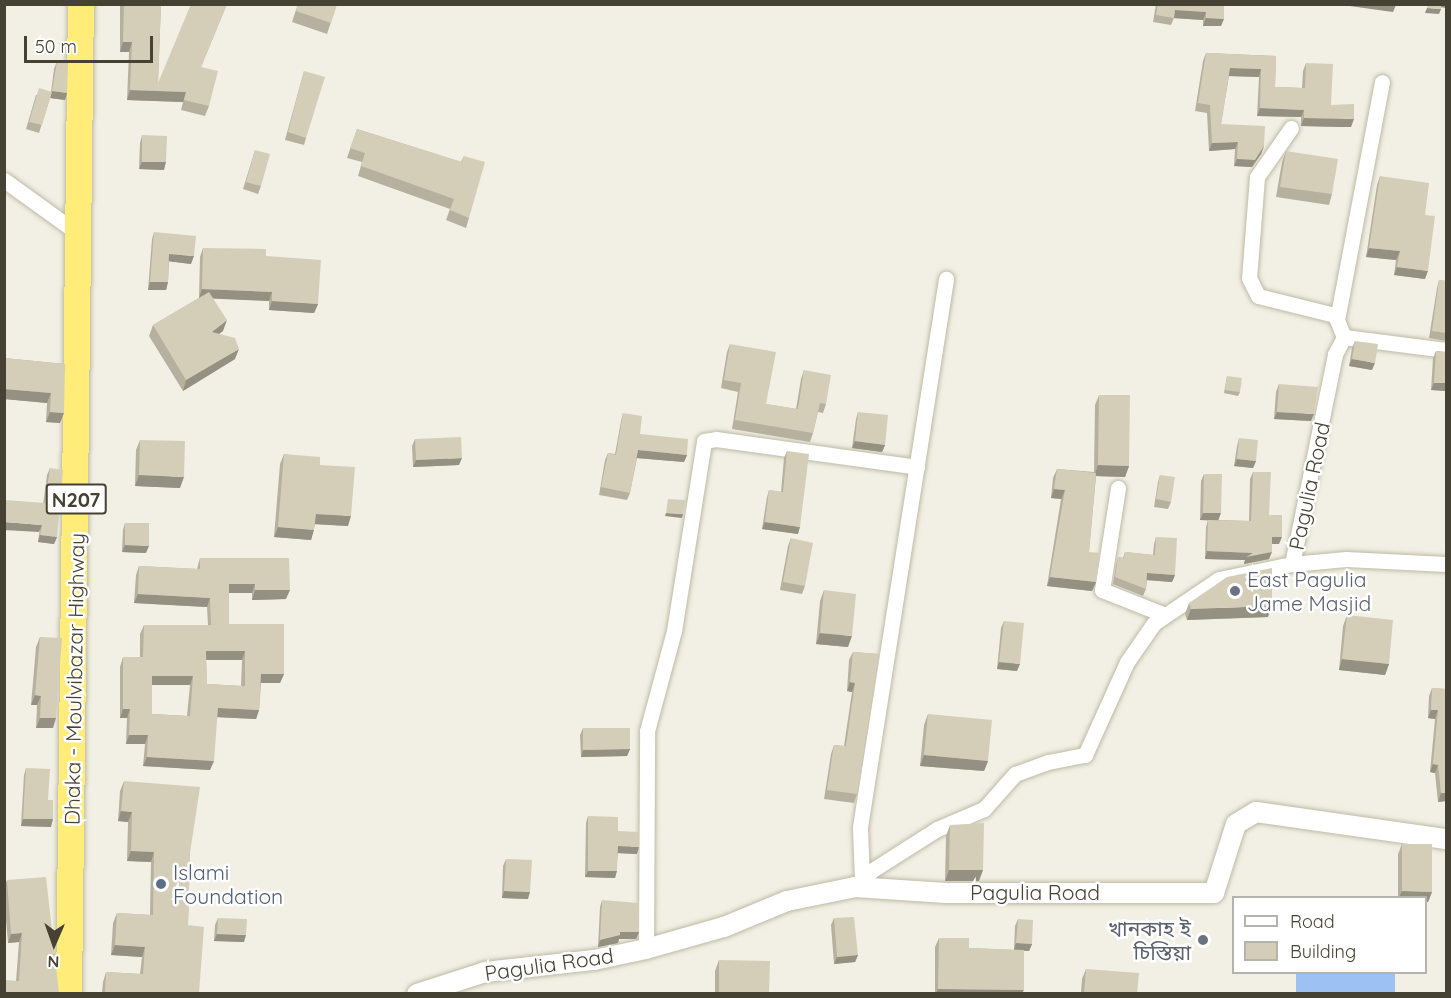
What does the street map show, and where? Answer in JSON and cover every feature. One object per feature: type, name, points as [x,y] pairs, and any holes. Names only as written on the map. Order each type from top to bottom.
[{"type":"highway","name":"Dhaka - Moulvibazar Highway","points":[[69,993],[81,4]]},
{"type":"street","points":[[1337,321],[1382,82]]},
{"type":"street","points":[[1291,128],[1257,177],[1249,278],[1258,296],[1312,306],[1335,315],[1344,337],[1446,350]]},
{"type":"street","points":[[4,180],[80,234]]},
{"type":"street","points":[[859,884],[860,827],[946,279]]},
{"type":"street","name":"Pagulia Road","points":[[859,884],[937,829],[984,809],[1015,774],[1048,762],[1085,755],[1127,662],[1154,623],[1219,579],[1292,564],[1335,354],[1344,337]]},
{"type":"street","points":[[646,949],[647,731],[674,631],[704,441],[716,439],[917,466]]},
{"type":"street","points":[[1118,488],[1102,590],[1165,615]]},
{"type":"street","points":[[1292,564],[1346,560],[1446,564]]},
{"type":"street","name":"Pagulia Road","points":[[417,993],[485,972],[594,960],[646,949],[724,927],[787,901],[859,884],[936,892],[1214,893],[1236,824],[1256,812],[1446,839]]},
{"type":"water","points":[[1296,974],[1395,974],[1395,993],[1296,993]]},
{"type":"building","points":[[124,4],[161,4],[158,83],[191,4],[227,4],[201,67],[218,71],[209,106],[184,100],[186,92],[130,90],[132,42],[123,42]]},
{"type":"building","points":[[298,4],[337,4],[331,23],[296,11]]},
{"type":"building","points":[[1158,4],[1224,4],[1224,19],[1206,18],[1206,12],[1175,10],[1174,18],[1156,15]]},
{"type":"building","points":[[1428,4],[1441,4],[1441,9],[1427,8]]},
{"type":"building","points":[[1206,53],[1276,56],[1275,87],[1305,88],[1306,63],[1333,64],[1331,105],[1354,104],[1354,119],[1304,118],[1304,110],[1260,108],[1261,69],[1230,68],[1221,124],[1265,126],[1264,146],[1255,160],[1237,159],[1238,142],[1212,143],[1210,105],[1198,103]]},
{"type":"building","points":[[57,61],[68,63],[67,93],[52,91]]},
{"type":"building","points":[[304,71],[325,77],[306,138],[288,132]]},
{"type":"building","points":[[39,88],[52,92],[42,125],[29,122]]},
{"type":"building","points":[[357,129],[462,162],[464,156],[485,162],[469,218],[450,210],[454,199],[361,166],[365,153],[350,148]]},
{"type":"building","points":[[142,135],[167,136],[166,162],[142,162]]},
{"type":"building","points":[[255,150],[270,154],[261,186],[246,182]]},
{"type":"building","points":[[1286,151],[1338,159],[1332,194],[1280,187]]},
{"type":"building","points":[[1380,176],[1429,183],[1425,215],[1435,216],[1428,271],[1397,267],[1400,251],[1369,248]]},
{"type":"building","points":[[154,232],[196,236],[194,256],[169,254],[168,282],[150,282]]},
{"type":"building","points":[[203,248],[266,249],[266,256],[321,260],[318,304],[272,301],[272,292],[202,289]]},
{"type":"building","points":[[1439,280],[1446,281],[1446,333],[1432,331]]},
{"type":"building","points":[[209,292],[227,320],[212,332],[235,338],[239,349],[186,380],[153,325]]},
{"type":"building","points":[[1355,341],[1378,344],[1375,363],[1352,359]]},
{"type":"building","points":[[730,344],[776,352],[766,404],[798,409],[804,370],[831,375],[826,404],[820,403],[813,433],[735,420],[741,383],[724,380]]},
{"type":"building","points":[[1436,351],[1446,352],[1446,383],[1434,383]]},
{"type":"building","points":[[4,358],[65,364],[64,413],[50,412],[51,393],[4,389]]},
{"type":"building","points":[[1227,376],[1242,378],[1240,392],[1225,390]]},
{"type":"building","points":[[1279,384],[1318,387],[1314,414],[1277,412]]},
{"type":"building","points":[[1099,395],[1130,395],[1129,466],[1098,465]]},
{"type":"building","points":[[858,412],[888,415],[885,445],[855,441]]},
{"type":"building","points":[[623,413],[642,416],[640,434],[688,439],[687,455],[638,450],[630,493],[601,487],[608,453],[616,455]]},
{"type":"building","points":[[461,437],[462,458],[416,460],[415,439]]},
{"type":"building","points":[[1239,438],[1258,440],[1256,461],[1237,459]]},
{"type":"building","points":[[140,440],[185,441],[184,477],[139,475]]},
{"type":"building","points":[[787,451],[809,454],[800,527],[765,522],[769,490],[783,492]]},
{"type":"building","points":[[284,454],[320,457],[320,465],[355,467],[351,516],[316,514],[314,530],[278,527]]},
{"type":"building","points":[[50,468],[63,470],[57,537],[40,535],[42,525],[4,522],[4,500],[45,503]]},
{"type":"building","points":[[1057,469],[1096,473],[1089,552],[1100,553],[1096,582],[1050,577],[1065,490],[1054,489]]},
{"type":"building","points":[[1253,472],[1271,472],[1269,515],[1282,515],[1282,537],[1272,537],[1272,552],[1246,557],[1253,553],[1207,551],[1208,520],[1251,521]]},
{"type":"building","points":[[1204,474],[1222,474],[1221,513],[1203,513]]},
{"type":"building","points":[[1160,475],[1175,477],[1171,502],[1156,499]]},
{"type":"building","points":[[668,499],[686,500],[683,514],[666,513]]},
{"type":"building","points":[[125,523],[149,523],[149,546],[125,545]]},
{"type":"building","points":[[1156,537],[1177,538],[1175,575],[1147,573],[1146,589],[1115,577],[1118,557],[1124,558],[1125,552],[1155,555]]},
{"type":"building","points":[[791,538],[813,543],[805,586],[783,582]]},
{"type":"building","points":[[200,558],[289,558],[290,590],[255,590],[255,584],[229,584],[229,624],[284,624],[284,674],[261,674],[259,710],[218,708],[214,761],[147,757],[148,735],[129,735],[130,709],[123,709],[123,657],[143,657],[144,625],[211,625],[210,598],[138,594],[139,566],[200,569]],"holes":[[[206,651],[245,651],[245,686],[207,684]],[[152,676],[193,676],[190,716],[152,714]]]},
{"type":"building","name":"East Pagulia Jame Masjid","points":[[1272,568],[1272,606],[1191,609],[1189,603],[1227,577]]},
{"type":"building","points":[[824,590],[856,594],[852,636],[820,633]]},
{"type":"building","points":[[1347,615],[1393,620],[1389,664],[1342,659]]},
{"type":"building","points":[[1004,621],[1024,623],[1020,664],[999,662]]},
{"type":"building","points":[[40,637],[62,638],[56,718],[40,718],[41,696],[35,695]]},
{"type":"building","points":[[853,652],[879,654],[857,794],[827,790],[834,745],[846,746],[855,683],[850,682]]},
{"type":"building","points":[[1432,688],[1446,689],[1446,793],[1441,793],[1438,765],[1433,764],[1438,710],[1431,710]]},
{"type":"building","points":[[928,714],[992,720],[988,761],[924,755]]},
{"type":"building","points":[[583,728],[630,728],[630,749],[583,750]]},
{"type":"building","points":[[26,768],[50,769],[48,800],[53,800],[53,819],[23,819]]},
{"type":"building","points":[[124,781],[200,787],[190,853],[188,925],[204,927],[199,993],[105,993],[106,972],[143,974],[145,947],[115,945],[117,913],[153,915],[154,852],[131,851],[132,812],[121,811]]},
{"type":"building","points":[[588,816],[618,817],[618,831],[639,832],[639,847],[618,846],[617,871],[588,871]]},
{"type":"building","points":[[984,823],[983,870],[949,870],[950,825]]},
{"type":"building","points":[[1402,844],[1432,844],[1432,892],[1402,891]]},
{"type":"building","points":[[506,859],[532,860],[530,892],[504,891]]},
{"type":"building","points":[[46,877],[59,993],[4,993],[4,980],[19,981],[22,933],[11,934],[7,880]]},
{"type":"building","points":[[602,900],[639,903],[639,932],[620,932],[620,935],[600,940]]},
{"type":"building","points":[[854,917],[858,955],[837,957],[834,918]]},
{"type":"building","points":[[218,918],[247,919],[246,935],[217,934]]},
{"type":"building","points":[[1018,919],[1033,920],[1032,944],[1016,943]]},
{"type":"building","points":[[939,938],[969,938],[969,948],[1024,950],[1024,990],[938,989]]},
{"type":"building","points":[[719,960],[770,961],[769,993],[719,993]]},
{"type":"building","points":[[1086,969],[1139,973],[1137,993],[1084,993]]},
{"type":"place","name":"East Pagulia Jame Masjid","points":[[1235,591]]},
{"type":"place","name":"Islami Foundation","points":[[161,884]]},
{"type":"place","name":"খানকাহ ই চিস্তিয়া","points":[[1203,940]]}]
